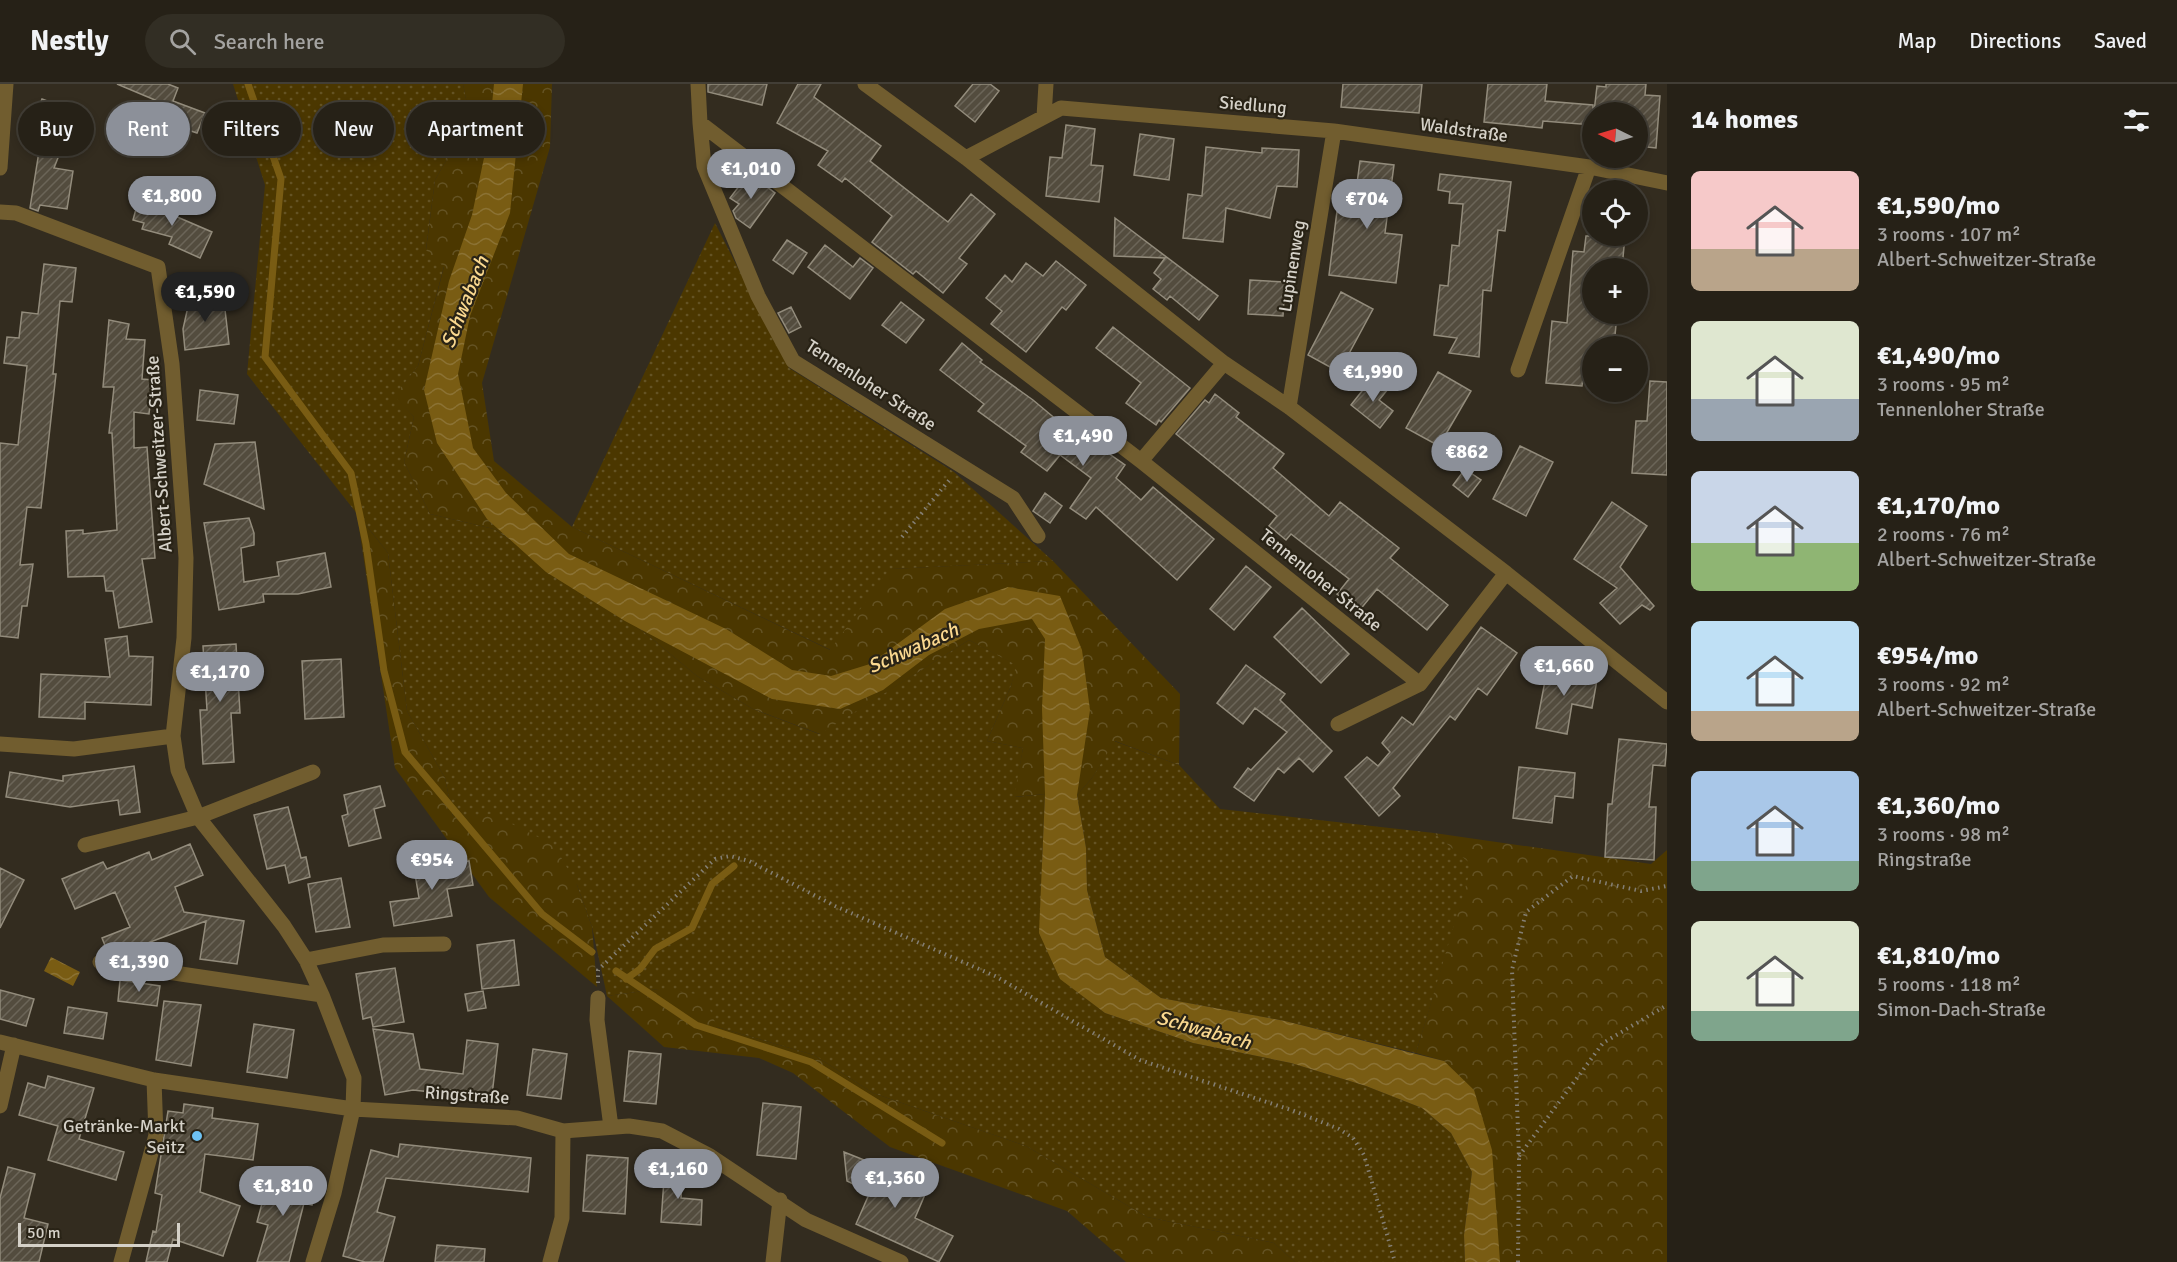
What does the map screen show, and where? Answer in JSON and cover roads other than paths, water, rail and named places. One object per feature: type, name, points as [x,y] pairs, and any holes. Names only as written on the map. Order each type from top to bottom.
[{"type":"street","points":[[0,168],[6,84]]},
{"type":"street","name":"Tennenloher Straße","points":[[698,84],[704,166],[758,296],[793,361],[1013,498],[1038,536]]},
{"type":"street","points":[[865,84],[966,158],[1224,363],[1289,407],[1506,573],[1667,702]]},
{"type":"street","points":[[1044,117],[1046,84]]},
{"type":"street","name":"Siedlung","points":[[966,158],[1061,108],[1334,131]]},
{"type":"street","name":"Tennenloher Straße","points":[[700,123],[1141,461],[1420,684]]},
{"type":"street","name":"Waldstraße","points":[[1334,131],[1582,166]]},
{"type":"street","name":"Lupinenweg","points":[[1289,407],[1334,131]]},
{"type":"street","points":[[1518,370],[1589,168]]},
{"type":"street","name":"Waldstraße","points":[[1594,168],[1667,183]]},
{"type":"street","name":"Albert-Schweitzer-Straße","points":[[0,212],[16,213],[158,267],[172,364],[186,558],[184,638],[173,736],[178,770],[198,817],[284,926],[306,960],[354,1078],[353,1109],[334,1193],[313,1262]]},
{"type":"street","points":[[1141,461],[1224,363]]},
{"type":"street","points":[[1338,724],[1420,684],[1506,573]]},
{"type":"street","points":[[0,744],[74,748],[173,736]]},
{"type":"street","points":[[84,845],[198,817],[313,772]]},
{"type":"street","points":[[306,960],[383,945],[444,944]]},
{"type":"street","points":[[100,962],[322,995]]},
{"type":"street","points":[[598,999],[598,1030],[611,1127]]},
{"type":"street","points":[[0,1106],[7,1043]]},
{"type":"street","name":"Ringstraße","points":[[7,1043],[154,1080],[353,1109],[517,1118],[563,1131],[629,1126],[662,1131],[710,1156],[780,1200],[806,1220],[901,1262]]},
{"type":"street","points":[[121,1262],[156,1135],[154,1080]]},
{"type":"street","points":[[550,1262],[562,1218],[563,1131]]},
{"type":"street","points":[[772,1262],[780,1200]]},
{"type":"water","points":[[494,84],[523,84],[521,102],[492,102]]},
{"type":"water","name":"Schwabach","points":[[484,156],[516,156],[510,213],[470,316],[458,374],[473,448],[506,493],[569,554],[726,629],[792,670],[831,676],[870,664],[945,609],[1008,587],[1060,596],[1082,650],[1090,710],[1077,795],[1086,848],[1087,890],[1105,957],[1161,998],[1285,1021],[1444,1061],[1474,1090],[1492,1150],[1500,1262],[1465,1262],[1464,1235],[1472,1172],[1451,1133],[1422,1108],[1366,1086],[1291,1063],[1193,1043],[1105,1013],[1060,979],[1039,933],[1045,794],[1042,709],[1045,639],[1032,619],[979,629],[929,655],[883,690],[840,709],[772,699],[625,621],[546,572],[487,519],[437,443],[424,390],[449,281],[472,215]]},
{"type":"water","points":[[51,957],[80,972],[73,986],[44,971]]},
{"type":"waterway","points":[[248,84],[281,179],[265,357],[351,473],[366,544],[384,671],[405,752],[542,914],[592,952]]},
{"type":"waterway","points":[[626,979],[640,969],[655,949],[692,928],[712,884],[734,866]]},
{"type":"waterway","points":[[616,971],[696,1025],[811,1062],[942,1143]]},
{"type":"place","name":"Getränke-Markt Seitz","points":[[197,1136]]}]
